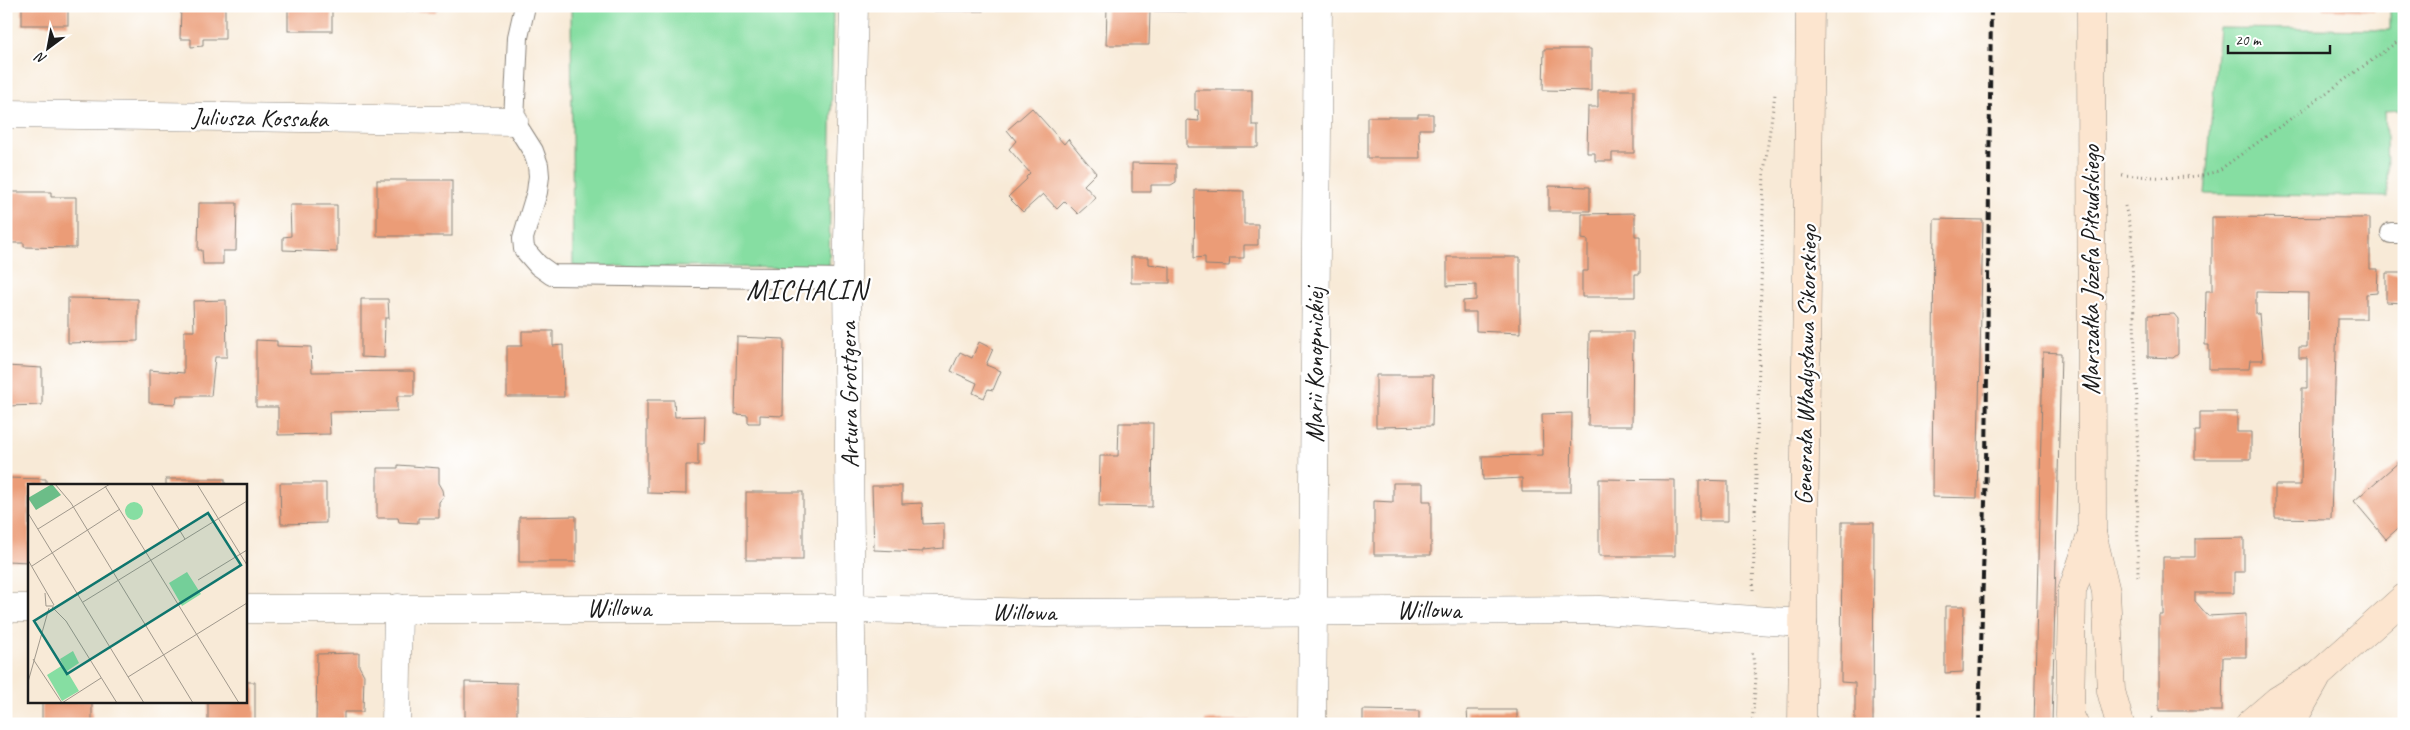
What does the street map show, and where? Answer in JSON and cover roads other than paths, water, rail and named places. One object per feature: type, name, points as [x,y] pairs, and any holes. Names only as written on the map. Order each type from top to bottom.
[{"type":"main road","name":"Generała Władysława Sikorskiego","points":[[1802,724],[1810,6]]},
{"type":"main road","name":"Marszałka Józefa Piłsudskiego","points":[[2091,6],[2092,533],[2106,592],[2111,691],[2120,724]]},
{"type":"main road","name":"Marszałka Józefa Piłsudskiego","points":[[2074,724],[2070,716],[2072,591],[2092,533]]},
{"type":"main road","points":[[2250,724],[2278,700],[2318,675],[2404,598]]},
{"type":"main road","points":[[2287,724],[2295,716],[2318,675]]},
{"type":"street","name":"Artura Grottgera","points":[[852,724],[847,279],[854,6]]},
{"type":"street","name":"Marii Konopnickiej","points":[[1312,724],[1318,6]]},
{"type":"street","name":"Juliusza Kossaka","points":[[6,114],[514,121]]},
{"type":"street","points":[[6,608],[28,608]]},
{"type":"street","points":[[396,724],[398,608]]},
{"type":"street","name":"Willowa","points":[[246,609],[852,609],[1045,613],[1313,610],[1600,610],[1803,623]]},
{"type":"lane","points":[[525,6],[518,37],[514,121],[533,151],[538,165],[537,192],[523,238],[524,249],[538,265],[552,275],[847,279]]},
{"type":"railway","points":[[1979,724],[1986,465],[1991,6]]},
{"type":"district","name":"MICHALIN","points":[[807,289]]}]
